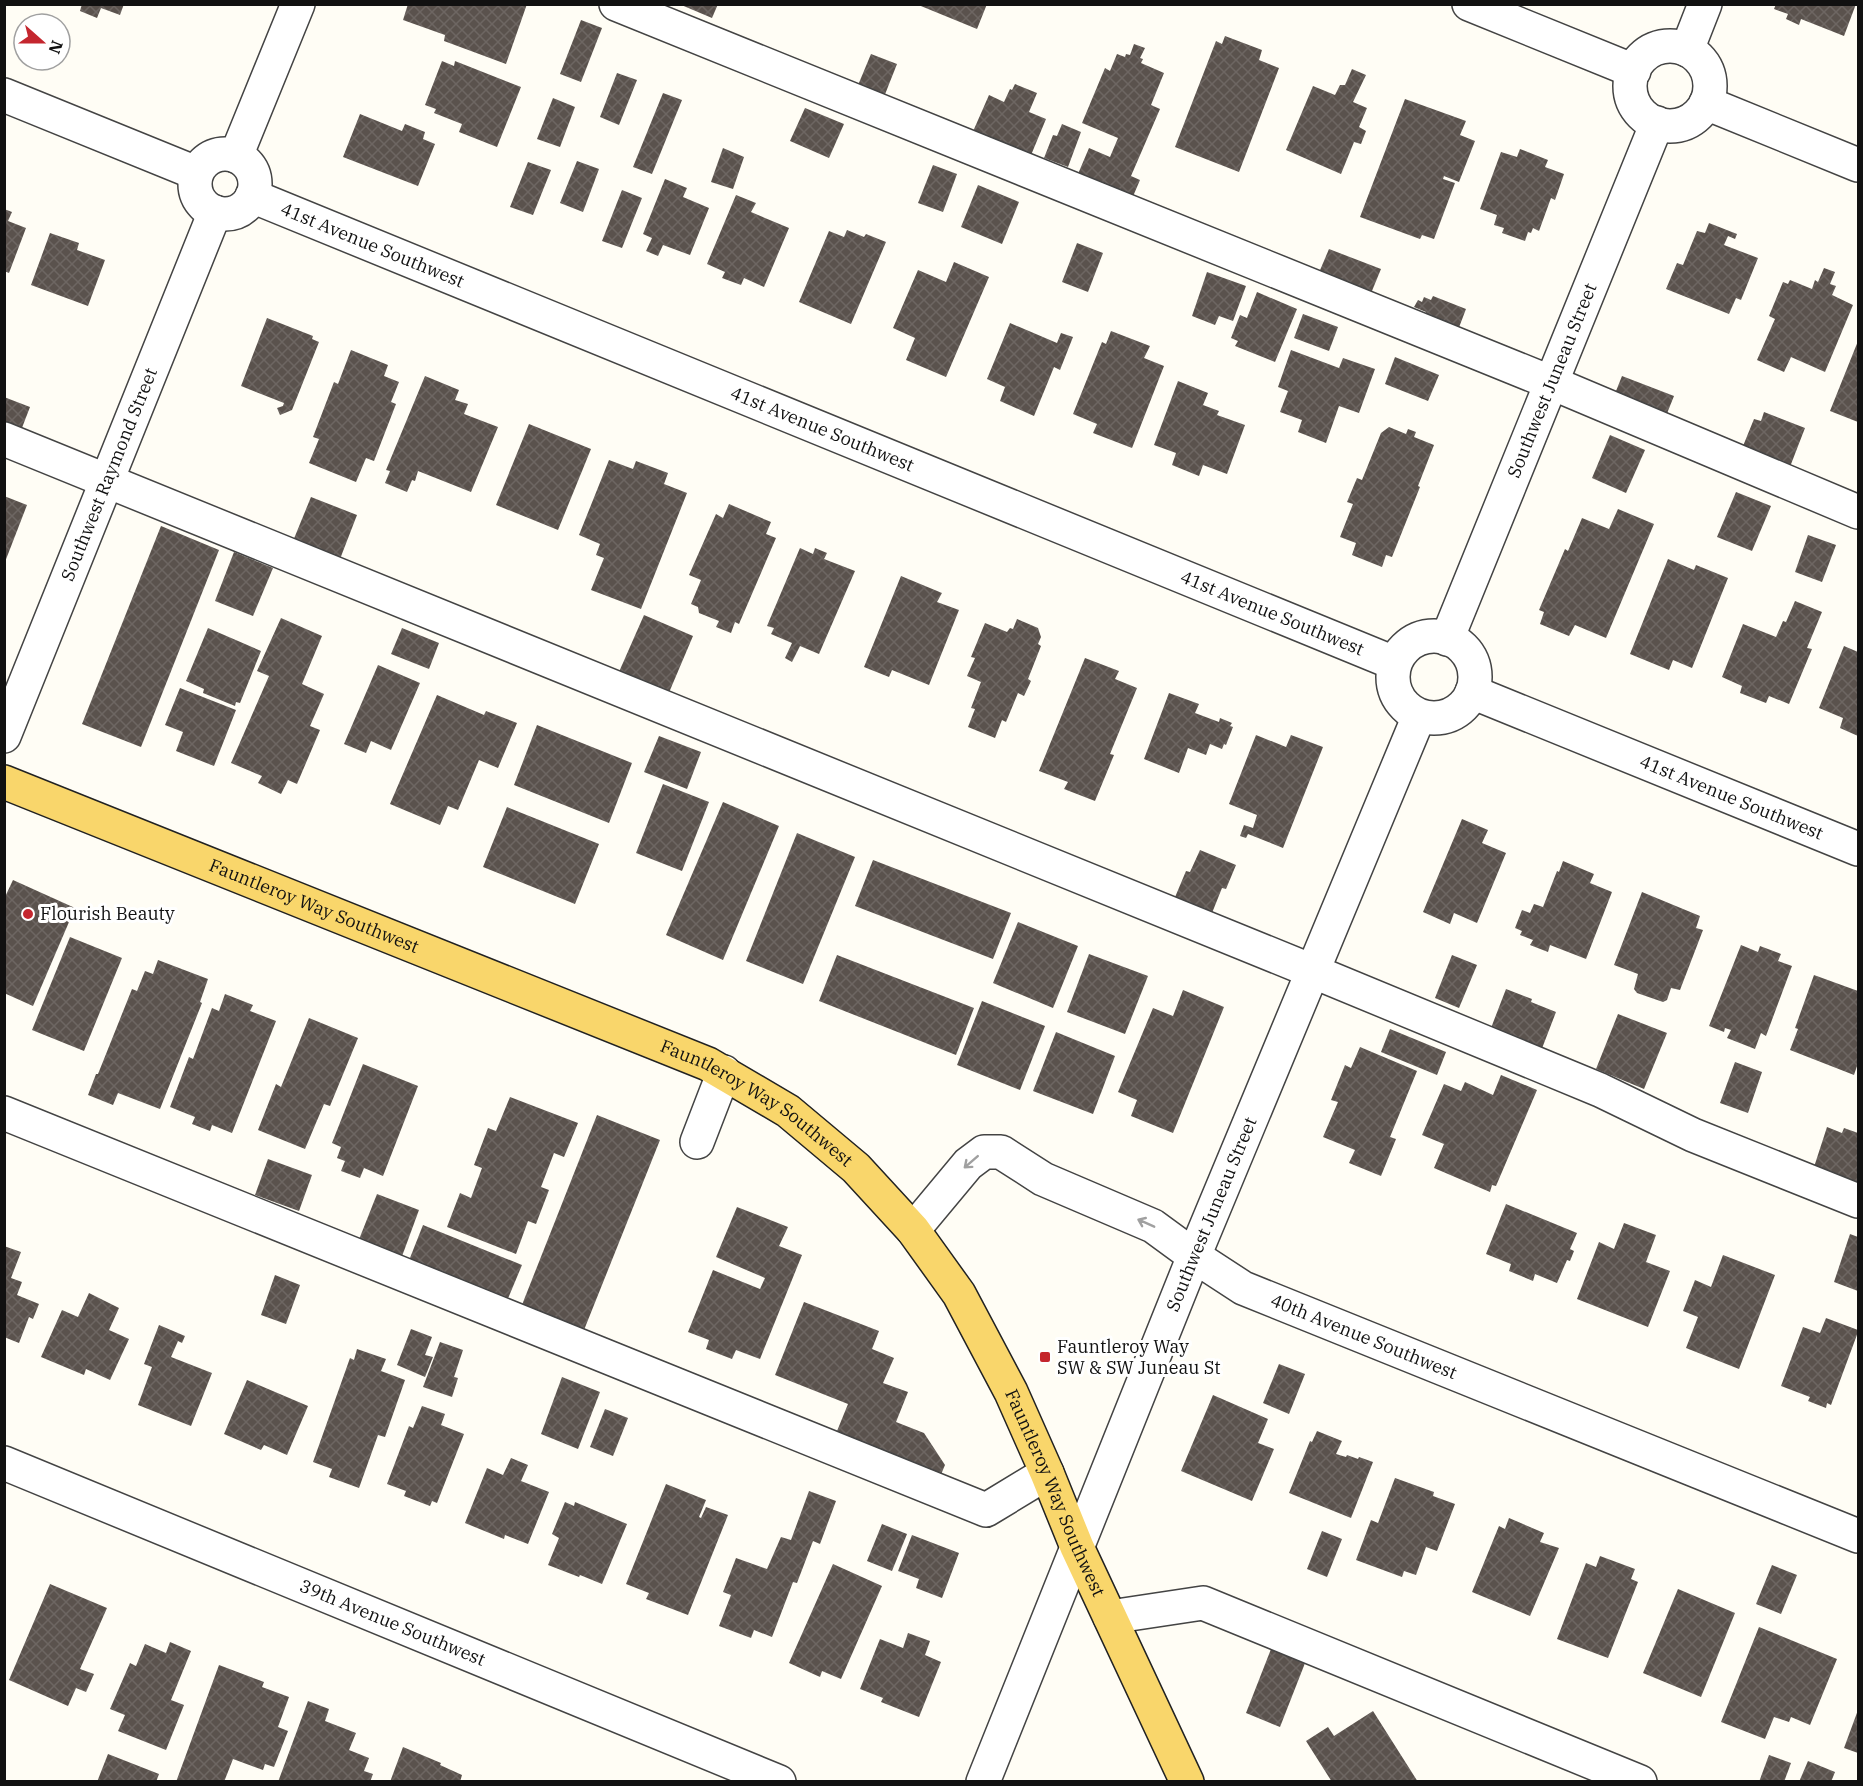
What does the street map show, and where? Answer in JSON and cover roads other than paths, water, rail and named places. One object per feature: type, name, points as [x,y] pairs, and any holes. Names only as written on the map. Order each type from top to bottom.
[{"type":"main road","name":"Fauntleroy Way Southwest","points":[[4,782],[697,1059],[724,1072],[788,1111],[856,1168],[914,1230],[959,1294],[1011,1392],[1077,1547],[1187,1782]]},
{"type":"street","points":[[236,156],[298,4]]},
{"type":"street","points":[[616,4],[1552,384],[1858,512]]},
{"type":"street","points":[[1469,4],[1634,70]]},
{"type":"street","points":[[1687,50],[1706,4]]},
{"type":"street","points":[[1670,46],[1687,50],[1703,62],[1709,73],[1710,87],[1706,104],[1701,112],[1690,121],[1677,126],[1663,126],[1650,121],[1640,112],[1633,100],[1630,88],[1634,70],[1646,54],[1657,48],[1670,46]]},
{"type":"street","points":[[4,95],[196,173]]},
{"type":"street","points":[[1706,104],[1858,165]]},
{"type":"street","name":"Southwest Juneau Street","points":[[1447,639],[1657,123]]},
{"type":"street","points":[[222,154],[236,156],[248,164],[254,172],[255,182],[252,196],[242,210],[232,214],[215,213],[203,205],[197,197],[196,173],[205,161],[213,156],[222,154]]},
{"type":"street","name":"41st Avenue Southwest","points":[[252,196],[1394,663]]},
{"type":"street","name":"Southwest Raymond Street","points":[[4,736],[215,213]]},
{"type":"street","points":[[4,440],[1312,971],[1600,1090],[1693,1136],[1858,1201]]},
{"type":"street","points":[[1441,636],[1447,639],[1463,648],[1471,658],[1475,672],[1472,692],[1459,710],[1447,717],[1432,719],[1419,716],[1406,708],[1398,697],[1394,685],[1394,663],[1404,649],[1415,641],[1441,636]]},
{"type":"street","name":"41st Avenue Southwest","points":[[1472,692],[1858,849]]},
{"type":"street","name":"Southwest Juneau Street","points":[[983,1782],[1194,1256],[1419,716]]},
{"type":"street","points":[[697,1142],[724,1072]]},
{"type":"street","points":[[4,1113],[616,1350],[986,1510],[1047,1473]]},
{"type":"street","name":"40th Avenue Southwest","points":[[914,1230],[968,1164],[984,1152],[1001,1152],[1043,1179],[1154,1226],[1243,1288],[1858,1536]]},
{"type":"street","name":"39th Avenue Southwest","points":[[4,1463],[779,1782]]},
{"type":"street","points":[[1110,1617],[1203,1603],[1640,1782]]},
{"type":"place","name":"Flourish Beauty","points":[[28,914]]},
{"type":"place","name":"Fauntleroy Way SW & SW Juneau St","points":[[1045,1357]]}]
